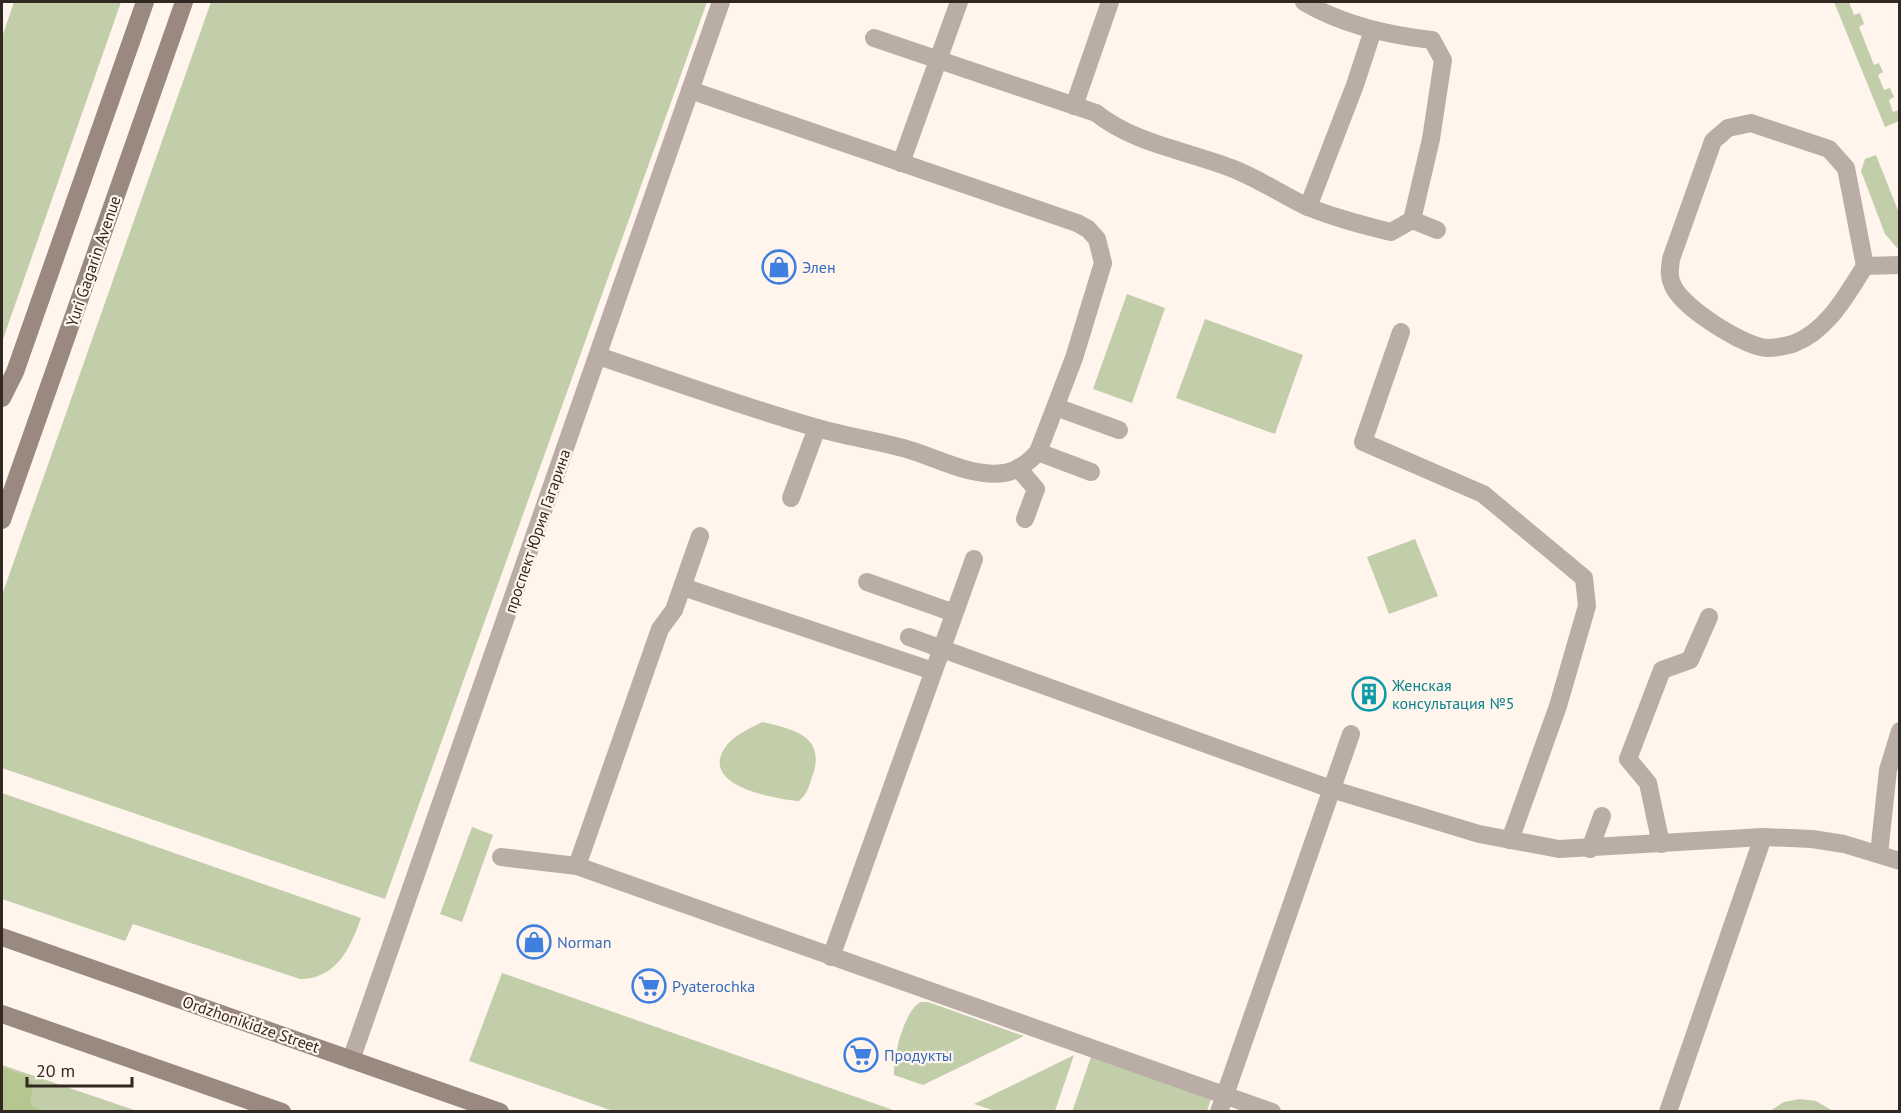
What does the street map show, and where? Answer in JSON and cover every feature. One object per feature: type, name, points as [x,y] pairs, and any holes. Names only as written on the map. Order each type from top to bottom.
[{"type":"main road","points":[[2,398],[15,372],[145,2]]},
{"type":"main road","name":"Yuri Gagarin Avenue","points":[[2,520],[184,2]]},
{"type":"main road","name":"Ordzhonikidze Street","points":[[2,937],[500,1112]]},
{"type":"main road","points":[[2,1014],[282,1112]]},
{"type":"street","name":"проспект Юрия Гагарина","points":[[351,1060],[721,2]]},
{"type":"street","points":[[901,163],[959,2]]},
{"type":"street","points":[[1074,106],[1110,2]]},
{"type":"street","points":[[874,38],[1096,113],[1112,126],[1155,144],[1231,168],[1308,207],[1391,232],[1413,220],[1431,139],[1443,60],[1432,40],[1390,36],[1320,11],[1304,2]]},
{"type":"street","points":[[1308,207],[1373,30]]},
{"type":"street","points":[[598,356],[817,428],[904,448],[964,468],[992,473],[1005,473],[1029,462],[1038,452],[1056,407],[1101,276],[1103,263],[1097,239],[1088,229],[1077,223],[690,90]]},
{"type":"street","points":[[1751,123],[1829,149],[1846,168],[1865,266],[1830,316],[1812,333],[1794,344],[1767,348],[1745,340],[1692,309],[1678,295],[1669,272],[1671,259],[1713,141],[1728,128],[1751,123]]},
{"type":"street","points":[[1413,220],[1437,230]]},
{"type":"street","points":[[1865,266],[1899,265]]},
{"type":"street","points":[[1401,332],[1363,442],[1484,494],[1584,578],[1587,606],[1558,706],[1510,840]]},
{"type":"street","points":[[1056,407],[1119,430]]},
{"type":"street","points":[[791,498],[817,428]]},
{"type":"street","points":[[1038,452],[1091,472]]},
{"type":"street","points":[[1018,468],[1036,489],[1025,519]]},
{"type":"street","points":[[577,866],[660,629],[674,610],[700,536]]},
{"type":"street","points":[[831,957],[974,559]]},
{"type":"street","points":[[867,582],[954,613]]},
{"type":"street","points":[[682,587],[933,671]]},
{"type":"street","points":[[1661,844],[1648,783],[1629,759],[1662,670],[1690,660],[1709,617]]},
{"type":"street","points":[[909,637],[1331,789],[1479,834],[1559,849],[1590,849],[1763,837],[1812,839],[1879,854],[1899,861]]},
{"type":"street","points":[[1879,854],[1888,770],[1899,731]]},
{"type":"street","points":[[1222,1103],[1351,734]]},
{"type":"street","points":[[1590,849],[1602,816]]},
{"type":"street","points":[[1668,1112],[1763,837]]},
{"type":"street","points":[[501,857],[577,866],[831,957],[1222,1103],[1272,1112]]},
{"type":"green space","points":[[14,2],[121,2],[2,342],[2,37]]},
{"type":"green space","points":[[211,2],[707,2],[385,899],[2,768],[2,595]]},
{"type":"green space","points":[[1834,2],[1849,2],[1854,15],[1860,13],[1864,24],[1859,27],[1874,65],[1879,63],[1883,72],[1878,75],[1884,90],[1890,88],[1894,97],[1889,100],[1893,112],[1899,110],[1899,121],[1885,127]]},
{"type":"green space","points":[[1876,155],[1899,213],[1899,250],[1885,234],[1861,171],[1865,159]]},
{"type":"green space","points":[[1127,294],[1165,308],[1132,403],[1093,389]]},
{"type":"green space","points":[[1205,319],[1303,355],[1275,434],[1176,398]]},
{"type":"green space","points":[[1415,539],[1438,596],[1389,614],[1367,557]]},
{"type":"green space","points":[[762,722],[796,732],[811,744],[816,763],[807,790],[799,801],[759,794],[732,782],[723,773],[720,762],[727,744],[741,733]]},
{"type":"green space","points":[[2,793],[361,918],[352,941],[332,968],[313,978],[300,979],[133,924],[125,941],[2,899]]},
{"type":"green space","points":[[472,827],[493,835],[462,922],[440,914]]},
{"type":"green space","points":[[502,973],[896,1111],[613,1111],[469,1061]]},
{"type":"green space","points":[[921,1002],[928,1002],[1024,1036],[923,1085],[894,1075],[895,1057],[905,1024],[909,1014]]},
{"type":"green space","points":[[1074,1055],[1055,1111],[995,1111],[974,1104]]},
{"type":"green space","points":[[1091,1057],[1211,1099],[1207,1111],[1072,1112]]},
{"type":"green space","points":[[2,1065],[137,1111],[2,1111]]},
{"type":"green space","points":[[2,1067],[26,1076],[33,1085],[30,1104],[40,1111],[2,1111]]},
{"type":"green space","points":[[1800,1099],[1816,1101],[1833,1111],[1770,1111],[1784,1102]]},
{"type":"place","name":"Элен","points":[[779,267]]},
{"type":"place","name":"Женская консультация №5","points":[[1369,694]]},
{"type":"place","name":"Norman","points":[[534,942]]},
{"type":"place","name":"Pyaterochka","points":[[649,986]]},
{"type":"place","name":"Продукты","points":[[861,1055]]}]
